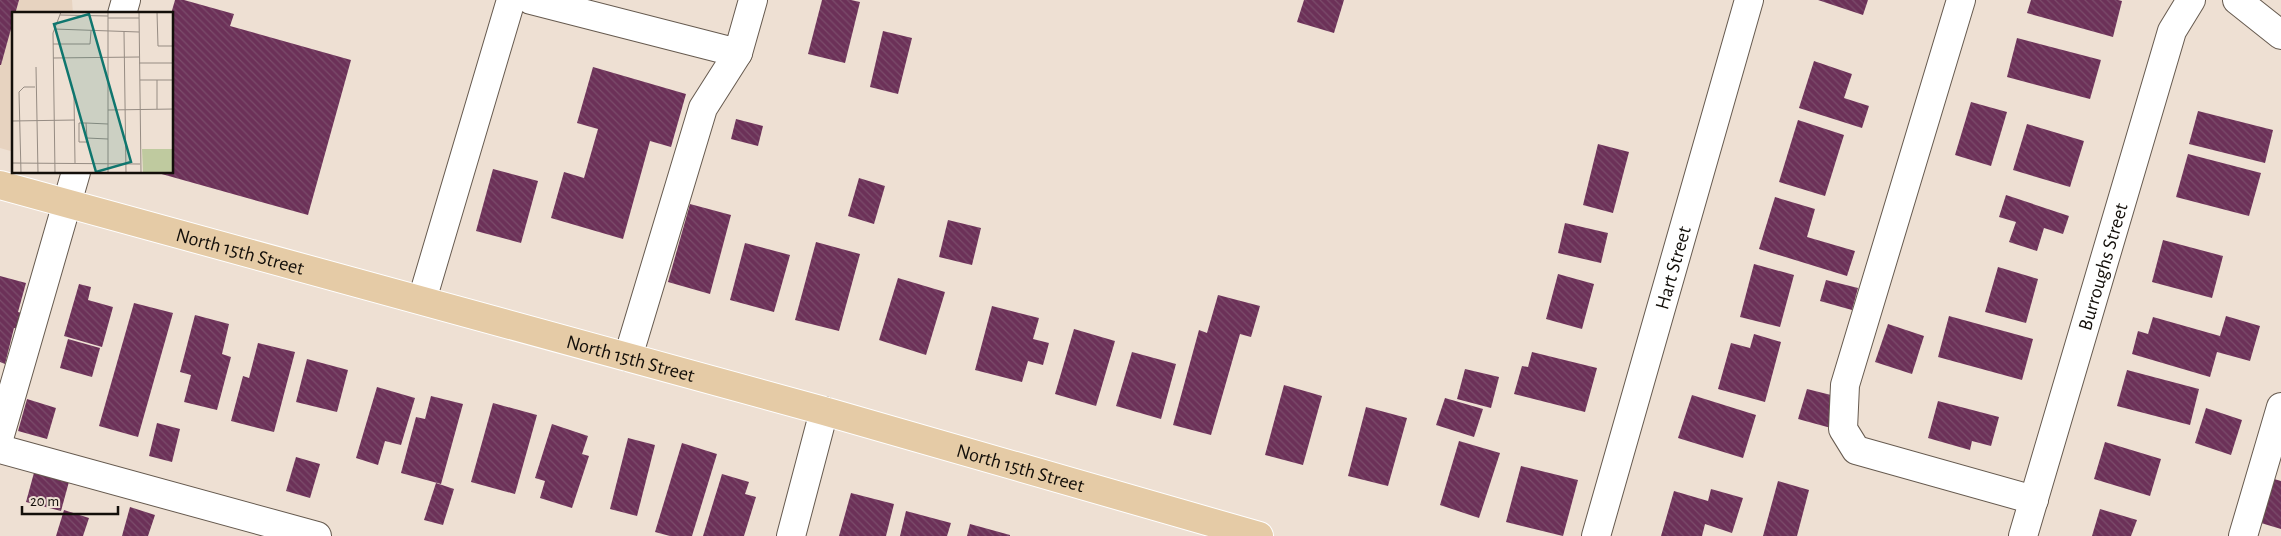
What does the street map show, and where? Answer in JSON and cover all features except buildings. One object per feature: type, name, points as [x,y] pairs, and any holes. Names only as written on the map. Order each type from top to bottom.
[{"type":"main road","name":"North 15th Street","points":[[0,185],[824,411],[1259,536]]},
{"type":"street","points":[[422,300],[512,0]]},
{"type":"street","points":[[532,0],[738,53]]},
{"type":"street","points":[[628,357],[703,108],[738,53],[753,0]]},
{"type":"street","name":"Hart Street","points":[[1596,536],[1749,0]]},
{"type":"street","points":[[1961,0],[1845,385],[1843,429],[1856,450],[2034,500]]},
{"type":"street","name":"Burroughs Street","points":[[2023,536],[2172,31],[2191,0]]},
{"type":"street","points":[[2237,0],[2281,35]]},
{"type":"street","points":[[0,435],[75,174]]},
{"type":"street","points":[[2243,536],[2281,407]]},
{"type":"street","points":[[791,536],[824,411]]},
{"type":"street","points":[[0,449],[317,536]]},
{"type":"shaded area","points":[[0,0],[72,0],[73,12],[12,12],[12,151],[0,148]]}]
